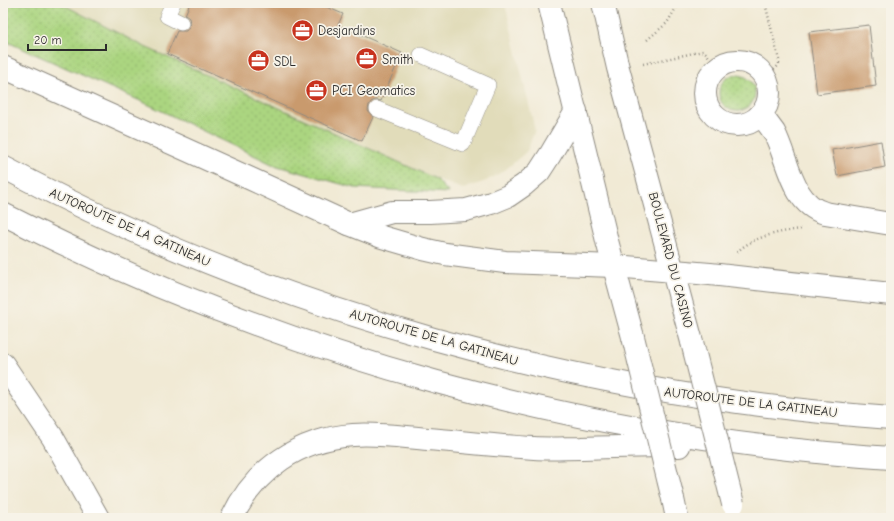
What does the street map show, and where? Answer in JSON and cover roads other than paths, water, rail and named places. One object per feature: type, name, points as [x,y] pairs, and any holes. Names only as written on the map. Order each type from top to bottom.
[{"type":"main road","points":[[549,3],[675,508]]},
{"type":"main road","name":"BOULEVARD DU CASINO","points":[[603,3],[618,68],[674,271],[734,511]]},
{"type":"main road","points":[[731,62],[743,62],[753,66],[765,78],[769,94],[767,106],[760,115],[751,122],[740,125],[729,124],[719,120],[711,111],[706,101],[706,90],[709,79],[718,68],[731,62]]},
{"type":"main road","points":[[3,67],[349,224],[402,244],[445,254],[525,264],[614,266],[725,275],[891,294]]},
{"type":"main road","points":[[349,224],[392,212],[466,210],[491,203],[508,196],[524,185],[541,168],[576,111]]},
{"type":"main road","points":[[760,115],[774,133],[799,192],[812,207],[821,212],[891,224]]},
{"type":"main road","name":"AUTOROUTE DE LA GATINEAU","points":[[3,167],[114,222],[209,262],[316,303],[414,334],[530,364],[644,388],[776,407],[891,418]]},
{"type":"main road","points":[[3,214],[69,247],[185,298],[349,357],[427,380],[534,407],[624,425],[742,444],[891,458]]},
{"type":"main road","points":[[3,364],[49,433],[98,518]]},
{"type":"main road","points":[[232,518],[245,495],[268,470],[281,459],[308,444],[338,437],[374,435],[394,436],[536,448],[742,444]]},
{"type":"lane","points":[[173,3],[167,16],[181,23]]},
{"type":"lane","points":[[377,109],[463,144],[488,86],[421,55]]},
{"type":"place","name":"Desjardins","points":[[303,30]]},
{"type":"place","name":"Smith","points":[[367,59]]},
{"type":"place","name":"SDL","points":[[259,61]]},
{"type":"place","name":"PCI Geomatics","points":[[316,90]]}]
